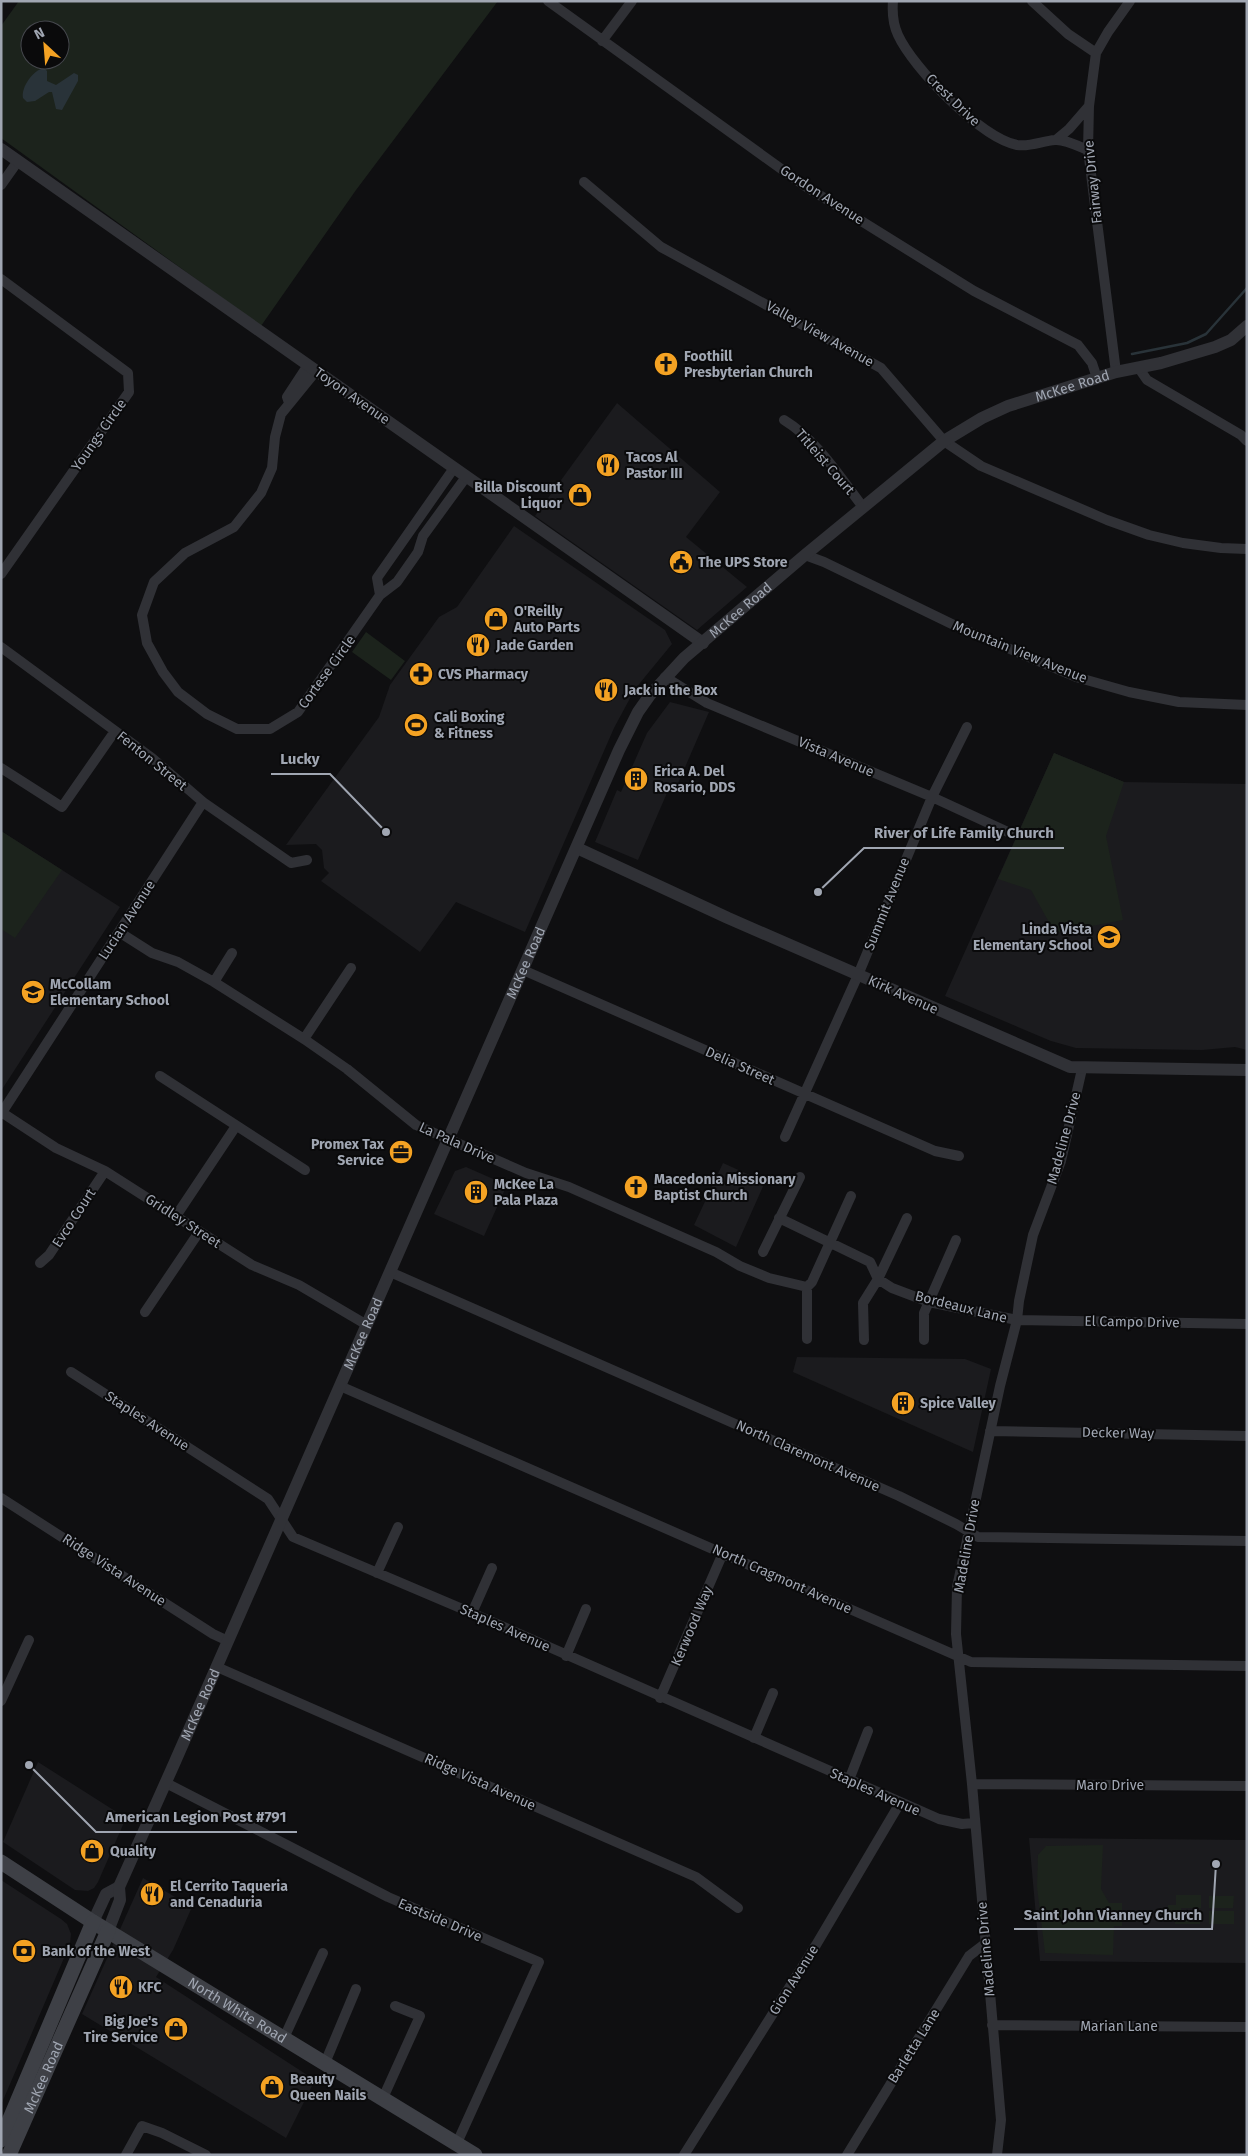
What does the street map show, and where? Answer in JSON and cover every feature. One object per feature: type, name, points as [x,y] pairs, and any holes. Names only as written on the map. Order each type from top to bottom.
[{"type":"main road","name":"North White Road","points":[[1,1862],[93,1922],[475,2155]]},
{"type":"main road","name":"McKee Road","points":[[1,2140],[93,1922]]},
{"type":"main road","name":"McKee Road","points":[[9,2155],[108,1931]]},
{"type":"street","name":"Gordon Avenue","points":[[548,1],[805,186],[974,291],[1078,344],[1092,363],[1097,378]]},
{"type":"street","points":[[602,41],[632,1]]},
{"type":"street","name":"Crest Drive","points":[[893,1],[893,21],[898,36],[912,57],[936,85],[966,115],[1002,140],[1017,145],[1031,146],[1057,139],[1069,129],[1089,106]]},
{"type":"street","points":[[1032,1],[1068,34],[1096,53]]},
{"type":"street","name":"Fairway Drive","points":[[1116,372],[1088,150],[1089,106],[1096,53],[1130,1]]},
{"type":"street","points":[[1057,139],[1088,150]]},
{"type":"street","name":"Toyon Avenue","points":[[1,149],[703,643]]},
{"type":"street","points":[[1,185],[18,161]]},
{"type":"street","name":"Valley View Avenue","points":[[584,182],[661,247],[881,368],[944,441],[981,466],[1107,520],[1149,535],[1183,543],[1247,549]]},
{"type":"street","name":"Youngs Circle","points":[[1,280],[128,373],[129,392],[1,574]]},
{"type":"street","name":"McKee Road","points":[[108,1931],[120,1900],[119,1888],[619,750],[638,712],[665,677],[703,643],[944,441],[982,418],[1008,406],[1116,372],[1215,347],[1230,340],[1247,326]]},
{"type":"street","points":[[1138,367],[1147,380],[1241,435],[1247,441]]},
{"type":"street","name":"Cortese Circle","points":[[312,368],[294,401],[289,403],[281,414],[275,437],[272,468],[261,493],[234,528],[185,553],[154,582],[142,615],[148,643],[163,672],[178,692],[207,714],[237,729],[270,729],[298,712],[380,594],[397,582],[418,552],[423,536],[466,476]]},
{"type":"street","name":"Titleist Court","points":[[784,420],[798,430],[814,446],[863,507]]},
{"type":"street","name":"Cortese Circle","points":[[380,594],[377,578],[454,468]]},
{"type":"street","name":"Mountain View Avenue","points":[[805,556],[824,562],[958,627],[1076,677],[1129,692],[1179,702],[1247,705]]},
{"type":"street","name":"Fenton Street","points":[[1,647],[152,758],[203,802],[291,863],[307,860]]},
{"type":"street","name":"Vista Avenue","points":[[665,677],[707,703],[932,797],[1010,833]]},
{"type":"street","name":"Summit Avenue","points":[[785,1137],[858,975],[932,797],[967,727]]},
{"type":"street","points":[[1,768],[62,807],[115,731]]},
{"type":"street","name":"Lucian Avenue","points":[[2,1113],[203,802]]},
{"type":"street","name":"Kirk Avenue","points":[[577,848],[728,918],[1054,1062],[1070,1067],[1082,1068],[1247,1070]]},
{"type":"street","name":"La Pala Drive","points":[[120,932],[152,953],[178,962],[214,982],[304,1039],[347,1068],[416,1125],[526,1173],[568,1187],[716,1252],[740,1266],[769,1278],[807,1287]]},
{"type":"street","points":[[214,982],[232,953]]},
{"type":"street","points":[[304,1039],[351,968]]},
{"type":"street","name":"Delia Street","points":[[523,970],[936,1151],[959,1156]]},
{"type":"street","name":"Madeline Drive","points":[[997,2155],[1001,2120],[972,1784],[956,1634],[957,1587],[990,1431],[1017,1320],[1019,1301],[1033,1235],[1061,1161],[1082,1068]]},
{"type":"street","points":[[160,1076],[305,1170]]},
{"type":"street","name":"Gridley Street","points":[[2,1113],[56,1148],[105,1170],[252,1265],[300,1285],[367,1325]]},
{"type":"street","points":[[176,1216],[236,1126]]},
{"type":"street","name":"Evco Court","points":[[40,1263],[49,1255],[105,1170]]},
{"type":"street","points":[[763,1252],[800,1177]]},
{"type":"street","points":[[808,1339],[807,1287],[812,1282],[852,1196]]},
{"type":"street","name":"Bordeaux Lane","points":[[779,1218],[870,1262],[878,1279],[892,1288],[929,1302],[1017,1320]]},
{"type":"street","points":[[864,1340],[863,1303],[878,1279],[907,1218]]},
{"type":"street","points":[[145,1312],[199,1232]]},
{"type":"street","points":[[924,1340],[924,1313],[956,1240]]},
{"type":"street","name":"North Claremont Avenue","points":[[390,1272],[899,1496],[978,1537],[1247,1541]]},
{"type":"street","name":"El Campo Drive","points":[[1017,1320],[1247,1324]]},
{"type":"street","name":"Staples Avenue","points":[[71,1372],[268,1499],[293,1537],[472,1613],[900,1803],[939,1819],[962,1824],[974,1823]]},
{"type":"street","name":"North Cragmont Avenue","points":[[340,1386],[971,1662],[1247,1666]]},
{"type":"street","name":"Decker Way","points":[[990,1431],[1247,1436]]},
{"type":"street","name":"Ridge Vista Avenue","points":[[1,1498],[213,1634],[228,1641]]},
{"type":"street","points":[[378,1573],[398,1527]]},
{"type":"street","name":"Kerwood Way","points":[[660,1698],[723,1554]]},
{"type":"street","points":[[472,1613],[492,1568]]},
{"type":"street","points":[[566,1656],[586,1608]]},
{"type":"street","points":[[1,1701],[29,1640]]},
{"type":"street","name":"Ridge Vista Avenue","points":[[217,1667],[696,1877],[738,1908]]},
{"type":"street","points":[[754,1738],[773,1693]]},
{"type":"street","points":[[849,1780],[868,1731]]},
{"type":"street","name":"Eastside Drive","points":[[166,1783],[388,1898],[539,1962],[457,2143]]},
{"type":"street","name":"Maro Drive","points":[[972,1784],[1247,1786]]},
{"type":"street","name":"Gion Avenue","points":[[684,2155],[816,1944],[900,1803]]},
{"type":"street","name":"McKee Road","points":[[93,1922],[106,1894],[119,1888]]},
{"type":"street","name":"Barletta Lane","points":[[847,2155],[969,1956],[986,1943]]},
{"type":"street","points":[[284,2038],[323,1953]]},
{"type":"street","points":[[325,2063],[356,1989]]},
{"type":"street","points":[[383,2098],[420,2016],[395,2006]]},
{"type":"street","name":"Marian Lane","points":[[992,2025],[1247,2027]]},
{"type":"street","points":[[126,2155],[142,2126],[162,2133],[206,2155]]},
{"type":"shaded area","points":[[19,1],[498,1],[356,190],[261,326],[1,138],[1,26]]},
{"type":"shaded area","points":[[46,70],[47,81],[56,85],[74,73],[78,75],[78,81],[62,110],[56,109],[52,92],[35,101],[27,102],[23,98],[26,84],[36,72]]},
{"type":"shaded area","points":[[617,403],[720,492],[686,537],[747,587],[697,630],[535,516]]},
{"type":"shaded area","points":[[514,526],[665,630],[672,644],[635,689],[614,728],[525,932],[456,902],[420,952],[321,881],[329,873],[324,868],[322,850],[316,844],[286,845],[379,717],[390,685],[439,617],[457,607]]},
{"type":"shaded area","points":[[366,632],[405,661],[391,680],[352,652]]},
{"type":"shaded area","points":[[670,702],[709,712],[676,788],[670,786],[638,860],[595,842],[617,790],[621,792],[647,733]]},
{"type":"shaded area","name":"Linda Vista Elementary School","points":[[1054,753],[1124,782],[1247,784],[1247,1050],[1235,1047],[1202,1050],[1076,1048],[1051,1041],[945,996]]},
{"type":"shaded area","points":[[1054,753],[1124,782],[1106,836],[1123,920],[1055,933],[1031,890],[998,879]]},
{"type":"shaded area","name":"McCollam Elementary School","points":[[1,831],[120,907],[1,1091]]},
{"type":"shaded area","points":[[1,831],[62,870],[15,938],[1,929]]},
{"type":"shaded area","points":[[723,1163],[765,1182],[736,1247],[694,1225]]},
{"type":"shaded area","points":[[466,1167],[507,1185],[484,1236],[434,1214],[455,1171]]},
{"type":"shaded area","points":[[797,1357],[965,1359],[991,1369],[973,1452],[793,1372]]},
{"type":"shaded area","points":[[38,1762],[126,1818],[98,1882],[94,1888],[88,1891],[75,1890],[3,1842]]},
{"type":"shaded area","points":[[1029,1838],[1247,1840],[1247,1963],[1040,1961]]},
{"type":"shaded area","points":[[1103,1845],[1101,1889],[1109,1903],[1122,1903],[1122,1926],[1114,1926],[1113,1955],[1045,1953],[1037,1887],[1038,1855],[1046,1846]]},
{"type":"shaded area","points":[[143,1878],[192,1907],[173,1950],[156,1977],[315,2080],[286,2138],[82,2014]]},
{"type":"shaded area","points":[[1,1880],[61,1919],[67,1924],[71,1934],[70,1944],[1,2105]]},
{"type":"shaded area","points":[[1176,1895],[1201,1895],[1201,1908],[1181,1908],[1181,1911],[1200,1911],[1200,1924],[1175,1924],[1175,1917],[1168,1917],[1168,1905],[1176,1905]]},
{"type":"shaded area","points":[[1209,1896],[1234,1896],[1233,1908],[1209,1908]]},
{"type":"shaded area","points":[[1209,1911],[1234,1911],[1234,1924],[1209,1924]]},
{"type":"waterway","points":[[1132,354],[1187,343],[1206,334],[1247,288]]},
{"type":"place","name":"Foothill Presbyterian Church","points":[[666,364]]},
{"type":"place","name":"Tacos Al Pastor III","points":[[608,465]]},
{"type":"place","name":"Billa Discount Liquor","points":[[580,495]]},
{"type":"place","name":"The UPS Store","points":[[681,562]]},
{"type":"place","name":"O'Reilly Auto Parts","points":[[496,619]]},
{"type":"place","name":"Jade Garden","points":[[478,645]]},
{"type":"place","name":"CVS Pharmacy","points":[[421,674]]},
{"type":"place","name":"Jack in the Box","points":[[606,690]]},
{"type":"place","name":"Cali Boxing & Fitness","points":[[416,725]]},
{"type":"place","name":"Erica A. Del Rosario, DDS","points":[[636,779]]},
{"type":"place","name":"Lucky","points":[[386,832]]},
{"type":"place","name":"River of Life Family Church","points":[[818,892]]},
{"type":"place","name":"Linda Vista Elementary School","points":[[1109,937]]},
{"type":"place","name":"McCollam Elementary School","points":[[33,992]]},
{"type":"place","name":"Promex Tax Service","points":[[401,1152]]},
{"type":"place","name":"Macedonia Missionary Baptist Church","points":[[636,1187]]},
{"type":"place","name":"McKee La Pala Plaza","points":[[476,1192]]},
{"type":"place","name":"Spice Valley","points":[[903,1403]]},
{"type":"place","name":"American Legion Post #791","points":[[29,1765]]},
{"type":"place","name":"Quality","points":[[92,1851]]},
{"type":"place","name":"Saint John Vianney Church","points":[[1216,1864]]},
{"type":"place","name":"El Cerrito Taqueria and Cenaduria","points":[[152,1894]]},
{"type":"place","name":"Bank of the West","points":[[24,1951]]},
{"type":"place","name":"KFC","points":[[121,1987]]},
{"type":"place","name":"Big Joe's Tire Service","points":[[176,2029]]},
{"type":"place","name":"Beauty Queen Nails","points":[[272,2087]]}]
